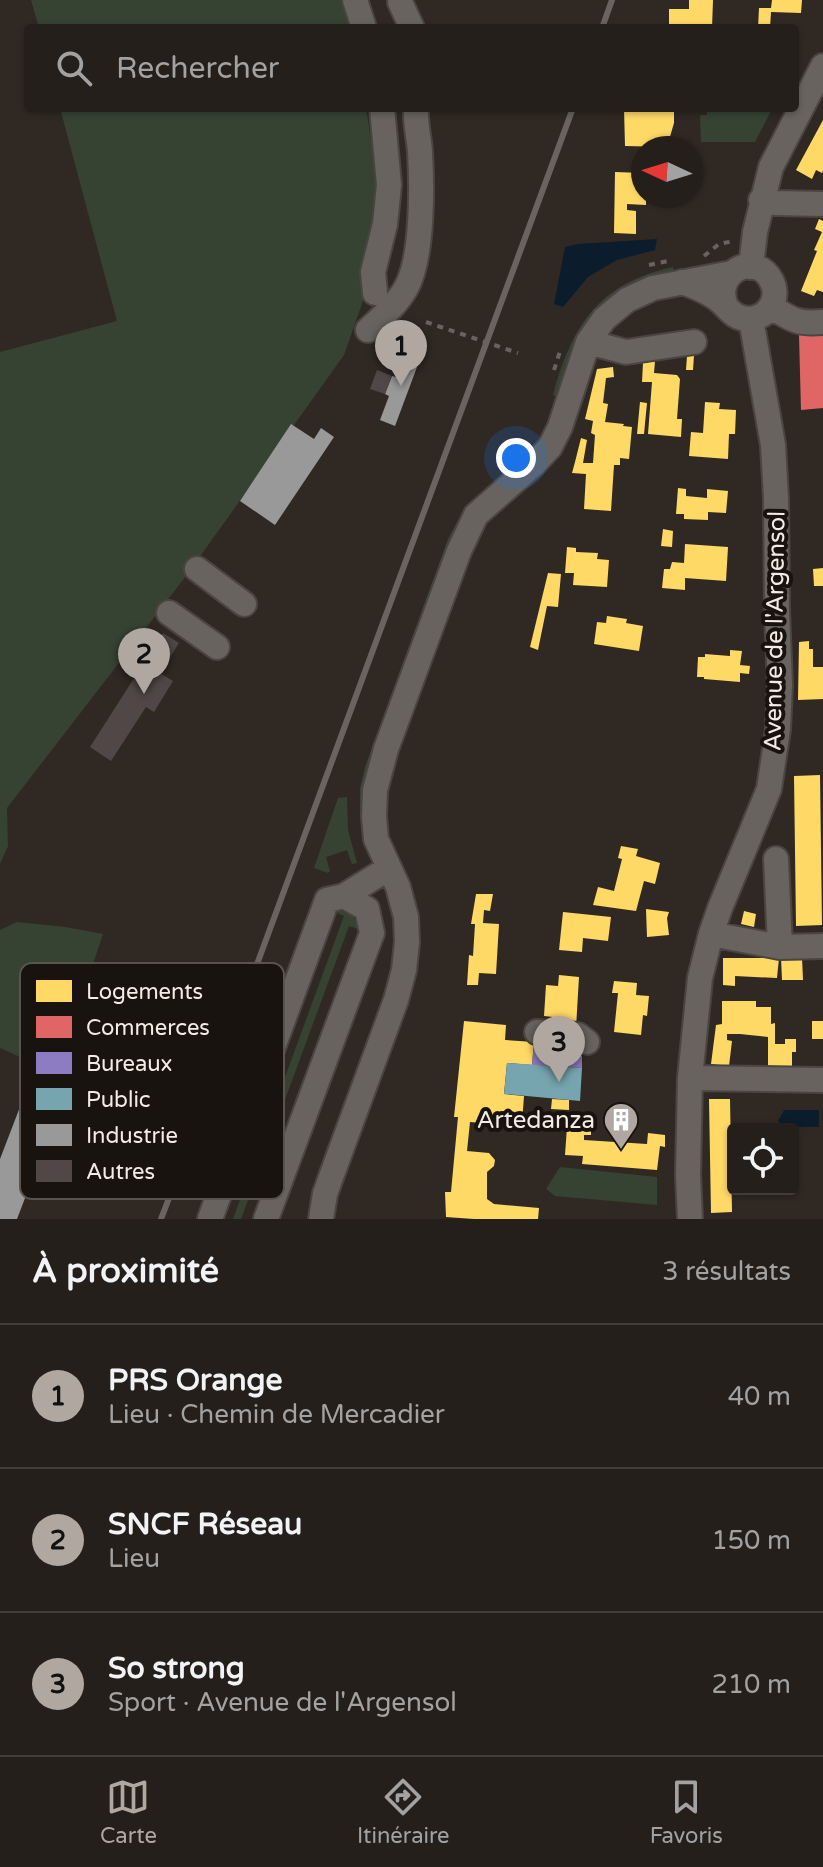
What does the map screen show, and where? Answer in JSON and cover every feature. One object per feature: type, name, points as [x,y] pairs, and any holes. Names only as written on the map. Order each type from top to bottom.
[{"type":"street","points":[[355,0],[363,24]]},
{"type":"street","points":[[400,2],[410,24]]},
{"type":"street","points":[[799,111],[823,66]]},
{"type":"street","points":[[375,293],[373,272],[385,224],[389,185],[382,112]]},
{"type":"street","points":[[368,330],[408,286],[419,243],[420,152],[416,112]]},
{"type":"street","points":[[726,306],[722,291],[724,284],[741,270],[753,242],[771,167],[798,112]]},
{"type":"street","points":[[761,200],[823,204]]},
{"type":"street","points":[[321,1219],[325,1194],[396,1000],[404,970],[406,917],[398,887],[376,839],[375,790],[386,749],[459,551],[476,515],[550,447],[560,427],[588,342],[604,319],[627,300],[653,288],[760,269],[772,281],[774,299],[761,313]]},
{"type":"street","points":[[682,282],[714,296],[737,316],[761,313],[804,323],[823,322]]},
{"type":"street","name":"Avenue de l'Argensol","points":[[690,1219],[690,1078],[700,978],[711,934],[769,789],[778,729],[780,685],[774,460],[761,313]]},
{"type":"street","points":[[588,342],[626,352],[694,342]]},
{"type":"street","points":[[197,569],[244,604]]},
{"type":"street","points":[[169,613],[217,647]]},
{"type":"street","points":[[776,859],[780,947]]},
{"type":"street","points":[[284,1018],[327,900],[344,896],[389,868]]},
{"type":"street","points":[[284,1170],[372,933],[367,909],[344,896]]},
{"type":"street","points":[[711,934],[780,947],[823,946]]},
{"type":"street","points":[[537,1032],[578,1035],[587,1042]]},
{"type":"street","points":[[690,1078],[823,1080]]},
{"type":"street","points":[[210,1219],[218,1199]]},
{"type":"street","points":[[266,1219],[273,1199]]},
{"type":"path","points":[[426,322],[518,353]]},
{"type":"green space","points":[[31,0],[344,0],[351,24],[38,24]]},
{"type":"green space","points":[[61,112],[367,112],[379,192],[364,298],[344,355],[186,576],[7,808],[8,846],[0,864],[0,352],[117,321]]},
{"type":"green space","points":[[707,112],[770,112],[755,142],[703,142],[700,115],[707,115]]},
{"type":"green space","points":[[673,267],[674,273],[579,337],[558,397],[553,395],[569,348],[592,311],[626,284]]},
{"type":"green space","points":[[497,478],[500,483],[379,741],[373,852],[367,853],[360,809],[360,788],[365,767],[448,539],[469,506]]},
{"type":"green space","points":[[347,797],[348,830],[357,863],[352,864],[347,850],[326,857],[328,873],[314,868],[338,798]]},
{"type":"green space","points":[[336,909],[352,915],[359,926],[358,929],[349,926],[284,1102],[284,1080],[344,916],[335,912]]},
{"type":"green space","points":[[17,922],[103,934],[93,963],[20,963],[20,1057],[0,1048],[0,930]]},
{"type":"green space","points":[[560,1167],[657,1177],[657,1205],[555,1196],[546,1189]]},
{"type":"green space","points":[[240,1199],[248,1199],[241,1219],[233,1219]]},
{"type":"water","points":[[657,239],[655,250],[617,260],[588,277],[563,307],[554,304],[565,247]]},
{"type":"water","points":[[784,1110],[819,1110],[819,1127],[799,1127],[799,1123],[778,1121]]},
{"type":"building: Logements","points":[[689,0],[713,0],[712,24],[669,24],[669,9],[689,9]]},
{"type":"building: Logements","points":[[772,0],[802,0],[801,13],[771,12],[770,24],[758,24],[759,8],[771,8]]},
{"type":"building: Logements","points":[[624,112],[674,112],[670,136],[631,136],[631,146],[625,146]]},
{"type":"building: Logements","points":[[823,120],[823,171],[816,170],[812,179],[796,170]]},
{"type":"building: Logements","points":[[615,172],[631,173],[631,204],[627,204],[627,210],[636,211],[636,234],[614,233]]},
{"type":"building: Logements","points":[[819,219],[823,221],[823,292],[817,290],[814,296],[801,291],[822,232],[815,229]]},
{"type":"building: Logements","points":[[694,355],[693,370],[686,370],[687,356]]},
{"type":"building: Logements","points":[[655,361],[654,373],[677,375],[680,379],[677,419],[682,419],[681,437],[648,434],[652,382],[642,382],[643,363]]},
{"type":"building: Logements","points":[[613,367],[614,377],[606,378],[603,403],[608,404],[605,422],[632,427],[629,459],[620,458],[620,465],[614,465],[611,511],[584,509],[586,474],[572,473],[581,438],[587,440],[583,463],[593,463],[593,421],[585,419],[597,369]]},
{"type":"building: Logements","points":[[640,402],[647,403],[644,434],[637,434]]},
{"type":"building: Logements","points":[[705,402],[720,403],[719,409],[736,410],[735,434],[729,434],[728,459],[689,456],[691,432],[703,433]]},
{"type":"building: Logements","points":[[678,488],[686,489],[686,496],[707,498],[707,489],[728,491],[726,513],[708,512],[708,520],[684,519],[684,514],[676,514]]},
{"type":"building: Logements","points":[[663,529],[673,531],[672,547],[661,546]]},
{"type":"building: Logements","points":[[685,544],[728,547],[726,581],[685,578],[685,590],[662,588],[664,569],[670,569],[672,562],[684,563]]},
{"type":"building: Logements","points":[[567,547],[576,548],[576,552],[598,553],[597,559],[609,560],[607,587],[573,585],[574,573],[565,573]]},
{"type":"building: Logements","points":[[823,568],[823,586],[814,586],[813,569]]},
{"type":"building: Logements","points":[[548,573],[561,574],[558,607],[547,606],[538,650],[530,647]]},
{"type":"building: Logements","points":[[607,616],[627,619],[626,623],[643,626],[639,651],[594,644],[597,622],[606,623]]},
{"type":"building: Logements","points":[[809,641],[809,649],[813,649],[813,667],[823,667],[823,699],[798,700],[799,642]]},
{"type":"building: Logements","points":[[730,650],[742,651],[740,665],[750,666],[749,674],[740,673],[740,682],[697,677],[698,657],[705,657],[705,654],[730,656]]},
{"type":"building: Logements","points":[[820,775],[822,925],[796,926],[794,776]]},
{"type":"building: Logements","points":[[621,846],[638,849],[636,856],[660,863],[655,884],[644,881],[636,911],[593,905],[598,887],[614,891],[622,859],[618,858]]},
{"type":"building: Logements","points":[[476,894],[493,894],[490,911],[484,910],[483,923],[499,924],[496,974],[479,973],[478,985],[467,985],[469,955],[473,956],[475,924],[471,924]]},
{"type":"building: Logements","points":[[646,909],[669,912],[669,935],[647,937]]},
{"type":"building: Logements","points":[[744,911],[756,914],[754,927],[741,924]]},
{"type":"building: Logements","points":[[563,912],[611,917],[608,941],[583,938],[582,952],[559,950]]},
{"type":"building: Logements","points":[[802,957],[803,980],[782,980],[781,958]]},
{"type":"building: Logements","points":[[723,958],[779,958],[777,978],[735,976],[735,986],[723,985]]},
{"type":"building: Logements","points":[[559,975],[579,977],[576,1028],[552,1026],[553,1017],[544,1016],[546,985],[558,986]]},
{"type":"building: Logements","points":[[614,981],[637,983],[636,995],[649,996],[641,1035],[614,1032],[618,993],[612,993]]},
{"type":"building: Logements","points":[[722,1001],[756,1001],[756,1007],[771,1007],[775,1044],[785,1044],[785,1039],[796,1039],[792,1068],[768,1068],[768,1037],[740,1034],[727,1034],[727,1040],[732,1041],[729,1066],[711,1064],[716,1025],[722,1024]]},
{"type":"building: Logements","points":[[464,1021],[506,1025],[505,1040],[534,1042],[532,1065],[507,1063],[504,1094],[524,1096],[522,1123],[482,1119],[482,1123],[470,1122],[467,1151],[489,1153],[495,1160],[494,1166],[487,1172],[487,1199],[494,1204],[539,1208],[538,1219],[446,1217],[445,1192],[451,1192],[458,1117],[454,1117]]},
{"type":"building: Logements","points":[[812,1021],[823,1021],[823,1039],[812,1039]]},
{"type":"building: Logements","points":[[552,1099],[569,1100],[569,1110],[551,1109]]},
{"type":"building: Logements","points":[[709,1099],[730,1099],[727,1195],[732,1195],[732,1212],[711,1213]]},
{"type":"building: Logements","name":"Artedanza","points":[[567,1127],[591,1128],[591,1135],[584,1135],[584,1140],[647,1144],[648,1133],[665,1135],[665,1147],[660,1146],[657,1170],[582,1164],[583,1156],[565,1155]]},
{"type":"building: Commerces","points":[[799,335],[823,335],[823,408],[801,410]]},
{"type":"building: Bureaux","points":[[534,1042],[576,1045],[576,1056],[582,1056],[582,1068],[532,1065]]},
{"type":"building: Public","points":[[507,1063],[582,1068],[580,1101],[504,1094]]},
{"type":"building: Industrie","points":[[412,335],[423,340],[416,358],[420,359],[395,426],[380,420],[389,396],[385,394],[392,376],[396,377]]},
{"type":"building: Industrie","points":[[291,424],[314,439],[321,428],[334,437],[275,525],[240,501]]},
{"type":"building: Industrie","points":[[20,1107],[20,1199],[25,1199],[17,1219],[0,1219],[0,1159]]},
{"type":"building: Autres","points":[[377,370],[392,376],[385,394],[370,389]]},
{"type":"building: Autres","points":[[163,633],[179,643],[160,673],[173,681],[154,712],[146,707],[111,761],[90,747]]},
{"type":"railway","points":[[603,24],[612,0]]},
{"type":"railway","points":[[257,963],[572,112]]},
{"type":"railway","points":[[161,1219],[169,1199]]},
{"type":"place","name":"PRS Orange","points":[[401,386]]},
{"type":"place","name":"SNCF Réseau","points":[[144,694]]},
{"type":"place","name":"So strong","points":[[559,1082]]},
{"type":"place","name":"Artedanza","points":[[621,1151]]}]
